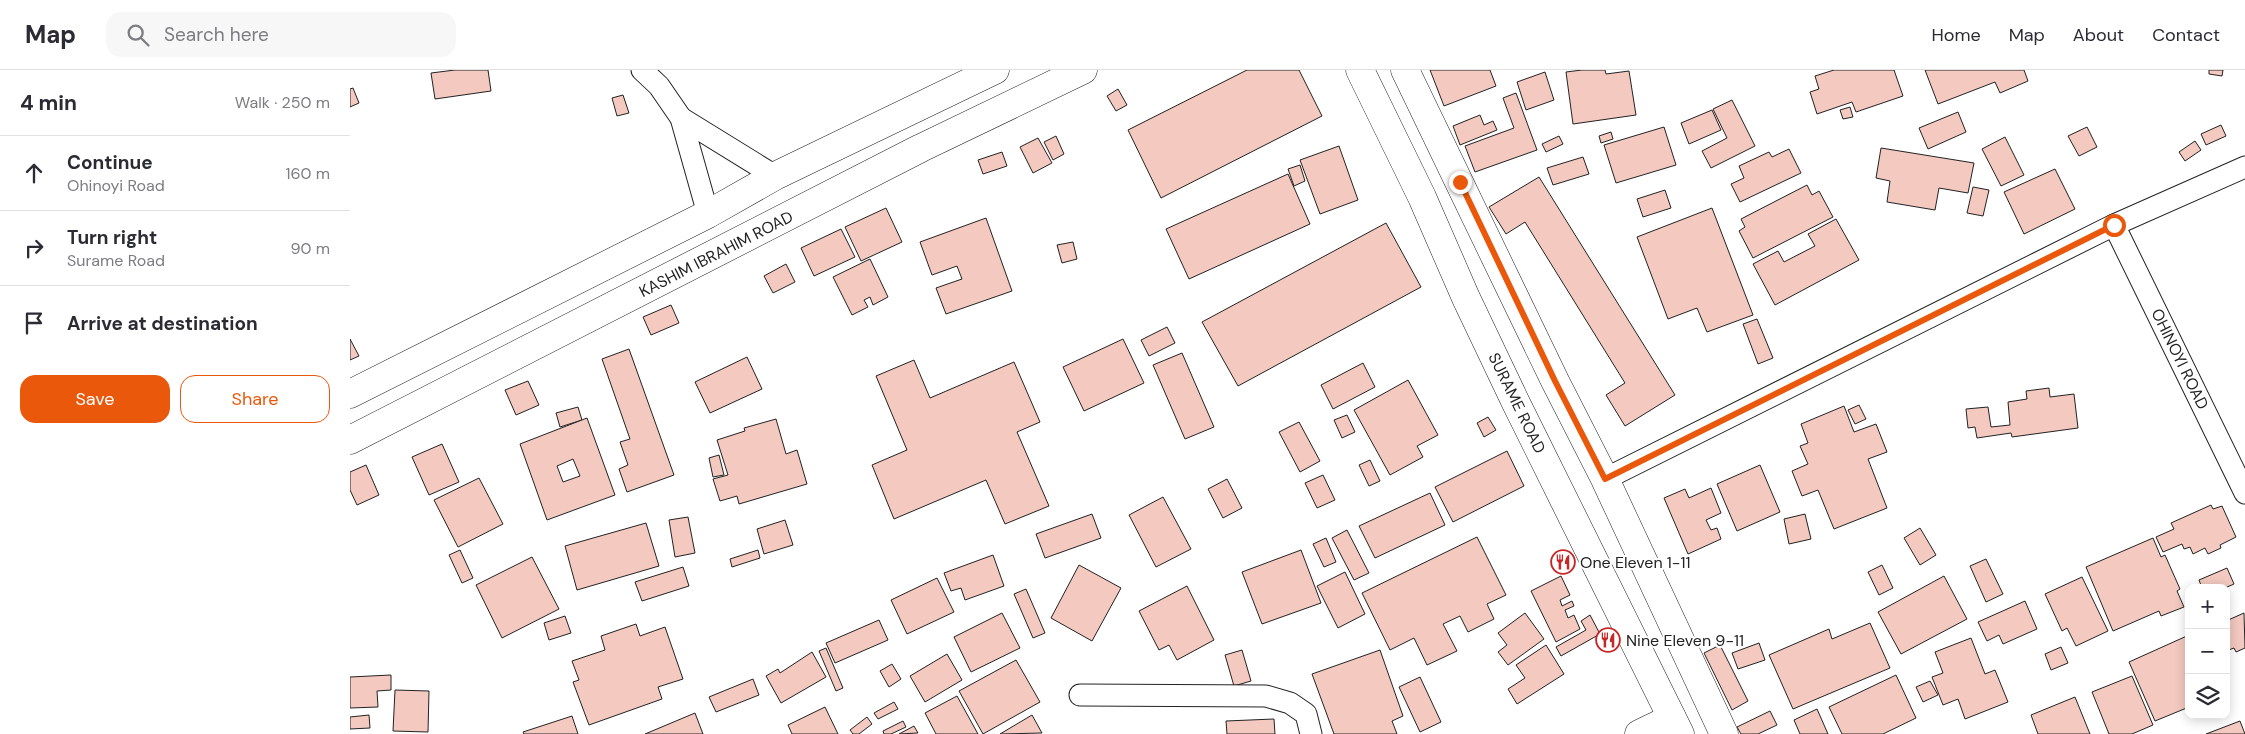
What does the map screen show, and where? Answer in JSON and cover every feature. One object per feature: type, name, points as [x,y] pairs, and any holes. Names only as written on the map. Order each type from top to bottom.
[{"type":"street","points":[[642,70],[659,86],[680,118],[708,214]]},
{"type":"street","points":[[350,394],[708,214],[775,176],[995,70]]},
{"type":"street","name":"KASHIM IBRAHIM ROAD","points":[[350,440],[921,148],[1083,70]]},
{"type":"street","name":"SURAME ROAD","points":[[1360,70],[1422,197],[1466,298],[1511,392],[1676,726]]},
{"type":"street","points":[[1405,70],[1555,381],[1605,479],[1724,734]]},
{"type":"street","points":[[680,118],[775,176]]},
{"type":"street","points":[[1605,479],[2114,225],[2245,167]]},
{"type":"street","name":"OHINOYI ROAD","points":[[2114,225],[2245,493]]},
{"type":"street","points":[[1080,695],[1266,696],[1290,703],[1306,714],[1311,734]]},
{"type":"street","points":[[1639,734],[1676,726]]},
{"type":"building","points":[[455,70],[488,70],[491,91],[435,99],[431,73]]},
{"type":"building","points":[[1247,70],[1299,70],[1322,116],[1161,198],[1128,130]]},
{"type":"building","points":[[1430,70],[1490,70],[1496,86],[1444,106]]},
{"type":"building","points":[[1605,70],[1606,74],[1629,71],[1636,115],[1573,124],[1566,72]]},
{"type":"building","points":[[1834,70],[1894,70],[1903,96],[1856,112],[1852,102],[1817,114],[1810,92],[1819,89],[1815,76]]},
{"type":"building","points":[[1925,70],[2024,70],[2028,81],[2000,93],[1995,82],[1938,104]]},
{"type":"building","points":[[2209,70],[2223,70],[2222,76],[2209,74]]},
{"type":"building","points":[[1545,72],[1554,100],[1526,110],[1517,82]]},
{"type":"building","points":[[353,88],[359,103],[350,107],[350,89]]},
{"type":"building","points":[[1118,89],[1127,105],[1116,111],[1107,96]]},
{"type":"building","points":[[1516,93],[1537,150],[1475,172],[1465,146],[1514,128],[1503,98]]},
{"type":"building","points":[[623,95],[629,113],[617,116],[612,98]]},
{"type":"building","points":[[1732,100],[1755,146],[1711,168],[1702,151],[1727,138],[1713,109]]},
{"type":"building","points":[[1850,107],[1853,117],[1843,119],[1840,110]]},
{"type":"building","points":[[1712,110],[1721,130],[1689,144],[1681,123]]},
{"type":"building","points":[[1958,112],[1966,132],[1928,149],[1919,128]]},
{"type":"building","points":[[1480,115],[1484,125],[1493,121],[1497,130],[1460,145],[1453,126]]},
{"type":"building","points":[[2221,125],[2226,136],[2206,145],[2201,134]]},
{"type":"building","points":[[1664,127],[1676,165],[1616,183],[1604,145]]},
{"type":"building","points":[[2087,127],[2097,147],[2079,156],[2068,136]]},
{"type":"building","points":[[1611,132],[1613,139],[1601,143],[1599,136]]},
{"type":"building","points":[[1056,136],[1064,154],[1053,160],[1044,142]]},
{"type":"building","points":[[1559,136],[1563,144],[1546,152],[1542,144]]},
{"type":"building","points":[[2005,137],[2024,175],[2001,186],[1982,149]]},
{"type":"building","points":[[1038,138],[1052,163],[1033,173],[1020,147]]},
{"type":"building","points":[[2195,141],[2201,150],[2185,161],[2179,152]]},
{"type":"building","points":[[1339,146],[1358,200],[1320,214],[1300,160]]},
{"type":"building","points":[[1881,148],[1974,163],[1968,193],[1939,188],[1935,210],[1887,202],[1890,181],[1876,178]]},
{"type":"building","points":[[1789,149],[1801,173],[1740,202],[1731,184],[1744,178],[1739,166],[1769,152],[1772,157]]},
{"type":"building","points":[[1002,152],[1007,166],[983,174],[978,160]]},
{"type":"building","points":[[1583,157],[1589,174],[1553,185],[1547,168]]},
{"type":"building","points":[[1300,165],[1305,181],[1294,186],[1288,169]]},
{"type":"building","points":[[2055,169],[2075,209],[2024,234],[2004,192]]},
{"type":"building","points":[[1288,174],[1310,224],[1189,279],[1166,229]]},
{"type":"building","points":[[1539,177],[1675,395],[1625,426],[1606,395],[1625,383],[1525,222],[1506,234],[1489,207]]},
{"type":"building","points":[[1807,185],[1812,195],[1819,191],[1833,217],[1753,258],[1739,231],[1745,227],[1741,219]]},
{"type":"building","points":[[1973,187],[1989,190],[1983,216],[1967,213]]},
{"type":"building","points":[[1665,190],[1671,208],[1643,217],[1637,199]]},
{"type":"building","points":[[886,208],[902,242],[861,261],[845,227]]},
{"type":"building","points":[[1712,208],[1753,315],[1707,332],[1697,308],[1668,319],[1637,237]]},
{"type":"building","points":[[986,218],[1012,291],[946,314],[936,288],[962,279],[957,266],[932,275],[920,242]]},
{"type":"building","points":[[1836,219],[1859,260],[1775,305],[1753,264],[1778,251],[1784,262],[1815,246],[1808,234]]},
{"type":"building","points":[[1386,223],[1421,287],[1238,386],[1202,322]]},
{"type":"building","points":[[841,229],[855,257],[814,276],[801,248]]},
{"type":"building","points":[[1073,242],[1077,259],[1062,263],[1057,245]]},
{"type":"building","points":[[870,259],[888,297],[873,305],[870,297],[864,300],[868,307],[852,315],[833,277]]},
{"type":"building","points":[[786,264],[795,282],[773,293],[764,276]]},
{"type":"building","points":[[671,305],[679,323],[651,335],[643,317]]},
{"type":"building","points":[[1757,319],[1773,358],[1758,364],[1743,324]]},
{"type":"building","points":[[1167,327],[1175,343],[1149,356],[1141,340]]},
{"type":"building","points":[[350,339],[359,356],[350,360]]},
{"type":"building","points":[[1123,339],[1144,383],[1084,411],[1063,367]]},
{"type":"building","points":[[629,349],[674,475],[627,492],[619,469],[628,465],[620,442],[630,439],[602,359]]},
{"type":"building","points":[[1182,353],[1214,427],[1185,439],[1153,365]]},
{"type":"building","points":[[747,357],[762,389],[710,413],[695,382]]},
{"type":"building","points":[[914,360],[930,398],[1014,362],[1040,422],[1017,432],[1049,506],[1005,524],[986,480],[894,519],[872,465],[907,450],[876,376]]},
{"type":"building","points":[[1363,363],[1375,387],[1333,409],[1321,385]]},
{"type":"building","points":[[1408,380],[1438,435],[1417,446],[1423,457],[1390,475],[1354,410]]},
{"type":"building","points":[[528,381],[539,405],[516,415],[505,390]]},
{"type":"building","points":[[2049,388],[2050,397],[2074,394],[2078,428],[2012,437],[2011,433],[1977,438],[1975,427],[1968,428],[1966,409],[1988,407],[1991,427],[2010,425],[2008,402],[2027,399],[2026,391]]},
{"type":"building","points":[[1859,405],[1866,419],[1855,424],[1848,410]]},
{"type":"building","points":[[1844,406],[1854,432],[1876,424],[1887,452],[1868,459],[1887,508],[1834,529],[1818,490],[1802,496],[1792,471],[1808,464],[1800,446],[1808,443],[1801,424]]},
{"type":"building","points":[[578,407],[582,420],[560,427],[556,413]]},
{"type":"building","points":[[1347,415],[1355,432],[1342,438],[1334,420]]},
{"type":"building","points":[[1488,417],[1496,430],[1484,437],[1477,423]]},
{"type":"building","points":[[587,418],[615,495],[547,520],[520,444]],"holes":[[[573,459],[580,476],[563,482],[557,466]]]},
{"type":"building","points":[[776,419],[786,454],[797,450],[807,484],[739,504],[737,496],[720,501],[713,479],[728,475],[717,440],[745,431],[744,428]]},
{"type":"building","points":[[1299,422],[1320,461],[1300,472],[1279,432]]},
{"type":"building","points":[[442,444],[459,482],[429,495],[412,457]]},
{"type":"building","points":[[1507,451],[1524,486],[1453,522],[1435,487]]},
{"type":"building","points":[[719,455],[724,475],[713,477],[709,458]]},
{"type":"building","points":[[1370,460],[1380,481],[1369,486],[1359,465]]},
{"type":"building","points":[[366,465],[379,495],[357,505],[350,490],[350,472]]},
{"type":"building","points":[[1760,465],[1780,512],[1737,531],[1717,484]]},
{"type":"building","points":[[1323,475],[1335,500],[1317,508],[1305,483]]},
{"type":"building","points":[[479,478],[503,524],[458,547],[434,500]]},
{"type":"building","points":[[1227,479],[1242,508],[1223,518],[1208,489]]},
{"type":"building","points":[[1711,488],[1721,513],[1706,520],[1711,530],[1717,528],[1721,539],[1688,554],[1664,498],[1685,489],[1689,498]]},
{"type":"building","points":[[1430,493],[1445,525],[1375,558],[1359,526]]},
{"type":"building","points":[[1163,497],[1191,549],[1156,567],[1129,515]]},
{"type":"building","points":[[2211,505],[2213,509],[2222,506],[2236,537],[2220,545],[2221,548],[2208,554],[2205,548],[2193,554],[2190,547],[2184,549],[2182,544],[2163,552],[2156,537],[2174,529],[2171,523]]},
{"type":"building","points":[[1092,514],[1101,538],[1045,558],[1036,534]]},
{"type":"building","points":[[1805,514],[1811,539],[1789,544],[1784,519]]},
{"type":"building","points":[[688,517],[695,553],[675,557],[669,520]]},
{"type":"building","points":[[785,520],[793,545],[764,554],[757,529]]},
{"type":"building","points":[[646,523],[659,566],[577,590],[565,546]]},
{"type":"building","points":[[1920,528],[1936,555],[1920,565],[1904,538]]},
{"type":"building","points":[[1347,530],[1369,573],[1354,580],[1332,538]]},
{"type":"building","points":[[1477,537],[1506,595],[1487,604],[1494,619],[1468,632],[1460,616],[1443,624],[1457,651],[1427,665],[1414,638],[1390,650],[1362,593]]},
{"type":"building","points":[[1326,538],[1336,562],[1324,567],[1313,544]]},
{"type":"building","points":[[2153,538],[2161,557],[2165,555],[2180,589],[2177,591],[2184,607],[2161,616],[2159,611],[2113,631],[2086,567]]},
{"type":"building","points":[[460,550],[473,578],[462,583],[449,555]]},
{"type":"building","points":[[758,550],[760,558],[732,567],[730,559]]},
{"type":"building","points":[[1301,550],[1321,603],[1262,624],[1242,572]]},
{"type":"building","points":[[993,555],[1004,586],[965,600],[961,588],[951,591],[944,573]]},
{"type":"building","points":[[532,557],[559,609],[502,638],[476,585]]},
{"type":"building","points":[[1986,559],[2003,594],[1986,602],[1970,566]]},
{"type":"building","points":[[1079,565],[1121,588],[1092,641],[1051,618]]},
{"type":"building","points":[[1882,565],[1893,588],[1879,595],[1868,572]]},
{"type":"building","points":[[683,567],[689,586],[642,601],[635,582]]},
{"type":"building","points":[[2227,568],[2234,584],[2230,586],[2230,584],[2200,584],[2199,580]]},
{"type":"building","points":[[1345,572],[1365,614],[1338,628],[1317,586]]},
{"type":"building","points":[[1561,576],[1570,595],[1560,600],[1562,606],[1572,601],[1574,606],[1565,610],[1568,618],[1574,615],[1580,629],[1556,642],[1531,591]]},
{"type":"building","points":[[1944,576],[1967,619],[1901,654],[1878,612]]},
{"type":"building","points":[[2082,577],[2108,631],[2076,646],[2067,628],[2062,631],[2045,594]]},
{"type":"building","points":[[937,578],[954,612],[907,634],[891,600]]},
{"type":"building","points":[[1187,586],[1214,640],[1177,660],[1169,645],[1159,650],[1139,611]]},
{"type":"building","points":[[1026,589],[1045,633],[1033,638],[1014,594]]},
{"type":"building","points":[[2025,601],[2037,629],[2003,644],[1999,635],[1987,641],[1978,622]]},
{"type":"building","points":[[1002,613],[1020,648],[971,672],[954,637]]},
{"type":"building","points":[[1525,613],[1544,639],[1508,665],[1498,652],[1507,645],[1498,633]]},
{"type":"building","points":[[2244,613],[2245,648],[2236,652],[2234,648],[2230,650],[2230,619]]},
{"type":"building","points":[[1590,615],[1600,634],[1561,656],[1556,647],[1586,630],[1581,621]]},
{"type":"building","points":[[565,616],[571,633],[549,640],[544,623]]},
{"type":"building","points":[[879,620],[888,640],[835,663],[826,643]]},
{"type":"building","points":[[1870,623],[1890,668],[1793,709],[1769,655],[1829,629],[1832,639]]},
{"type":"building","points":[[636,624],[640,636],[665,627],[683,679],[658,687],[662,699],[589,725],[573,682],[579,680],[572,661],[605,650],[601,636]]},
{"type":"building","points":[[2185,637],[2185,709],[2155,721],[2129,662]]},
{"type":"building","points":[[1971,638],[1985,674],[1995,670],[2008,702],[1965,719],[1958,699],[1943,705],[1932,677],[1943,673],[1935,652]]},
{"type":"building","points":[[1759,643],[1765,660],[1738,669],[1732,653]]},
{"type":"building","points":[[1546,645],[1564,674],[1517,704],[1508,689],[1525,678],[1516,665]]},
{"type":"building","points":[[1720,645],[1748,701],[1732,710],[1704,653]]},
{"type":"building","points":[[2061,647],[2068,663],[2051,670],[2045,654]]},
{"type":"building","points":[[826,648],[843,688],[836,691],[819,651]]},
{"type":"building","points":[[1242,650],[1251,681],[1234,686],[1225,655]]},
{"type":"building","points":[[1380,650],[1403,716],[1392,721],[1397,734],[1334,734],[1312,674]]},
{"type":"building","points":[[812,652],[826,677],[781,703],[766,676],[778,669],[780,673]]},
{"type":"building","points":[[947,654],[962,680],[925,702],[910,676]]},
{"type":"building","points":[[1016,660],[1040,702],[983,734],[959,691]]},
{"type":"building","points":[[892,664],[901,679],[889,687],[880,671]]},
{"type":"building","points":[[391,675],[391,690],[377,691],[378,707],[350,708],[350,677]]},
{"type":"building","points":[[1896,675],[1916,718],[1883,734],[1842,734],[1829,707]]},
{"type":"building","points":[[2132,676],[2153,725],[2132,734],[2109,734],[2092,692]]},
{"type":"building","points":[[1420,677],[1441,722],[1420,732],[1399,687]]},
{"type":"building","points":[[753,679],[759,695],[716,712],[709,697]]},
{"type":"building","points":[[1930,681],[1938,695],[1923,702],[1916,687]]},
{"type":"building","points":[[395,690],[429,691],[428,732],[393,731]]},
{"type":"building","points":[[957,696],[978,734],[936,734],[925,713]]},
{"type":"building","points":[[2075,697],[2090,734],[2038,734],[2031,715]]},
{"type":"building","points":[[894,702],[898,709],[878,719],[874,713]]},
{"type":"building","points":[[825,707],[838,734],[792,734],[788,725]]},
{"type":"building","points":[[1817,709],[1828,734],[1800,734],[1794,720]]},
{"type":"building","points":[[1770,711],[1777,725],[1758,734],[1741,734],[1737,727]]},
{"type":"building","points":[[695,713],[703,734],[645,734]]},
{"type":"building","points":[[369,715],[370,728],[350,729],[350,717]]},
{"type":"building","points":[[1032,715],[1042,733],[1000,734]]},
{"type":"building","points":[[572,716],[578,734],[524,734],[523,732]]},
{"type":"building","points":[[867,717],[872,724],[859,734],[853,734],[850,730]]},
{"type":"building","points":[[1274,719],[1275,734],[1227,734],[1226,721]]},
{"type":"building","points":[[903,721],[906,727],[891,734],[884,734],[883,731]]},
{"type":"building","points":[[2240,721],[2245,734],[2206,734]]},
{"type":"building","points":[[914,726],[918,733],[899,734]]},
{"type":"place","name":"One Eleven 1-11","points":[[1563,562]]},
{"type":"place","name":"Nine Eleven 9-11","points":[[1608,640]]},
{"type":"route","points":[[1460,182],[1555,381],[1605,479],[2114,225]]}]
